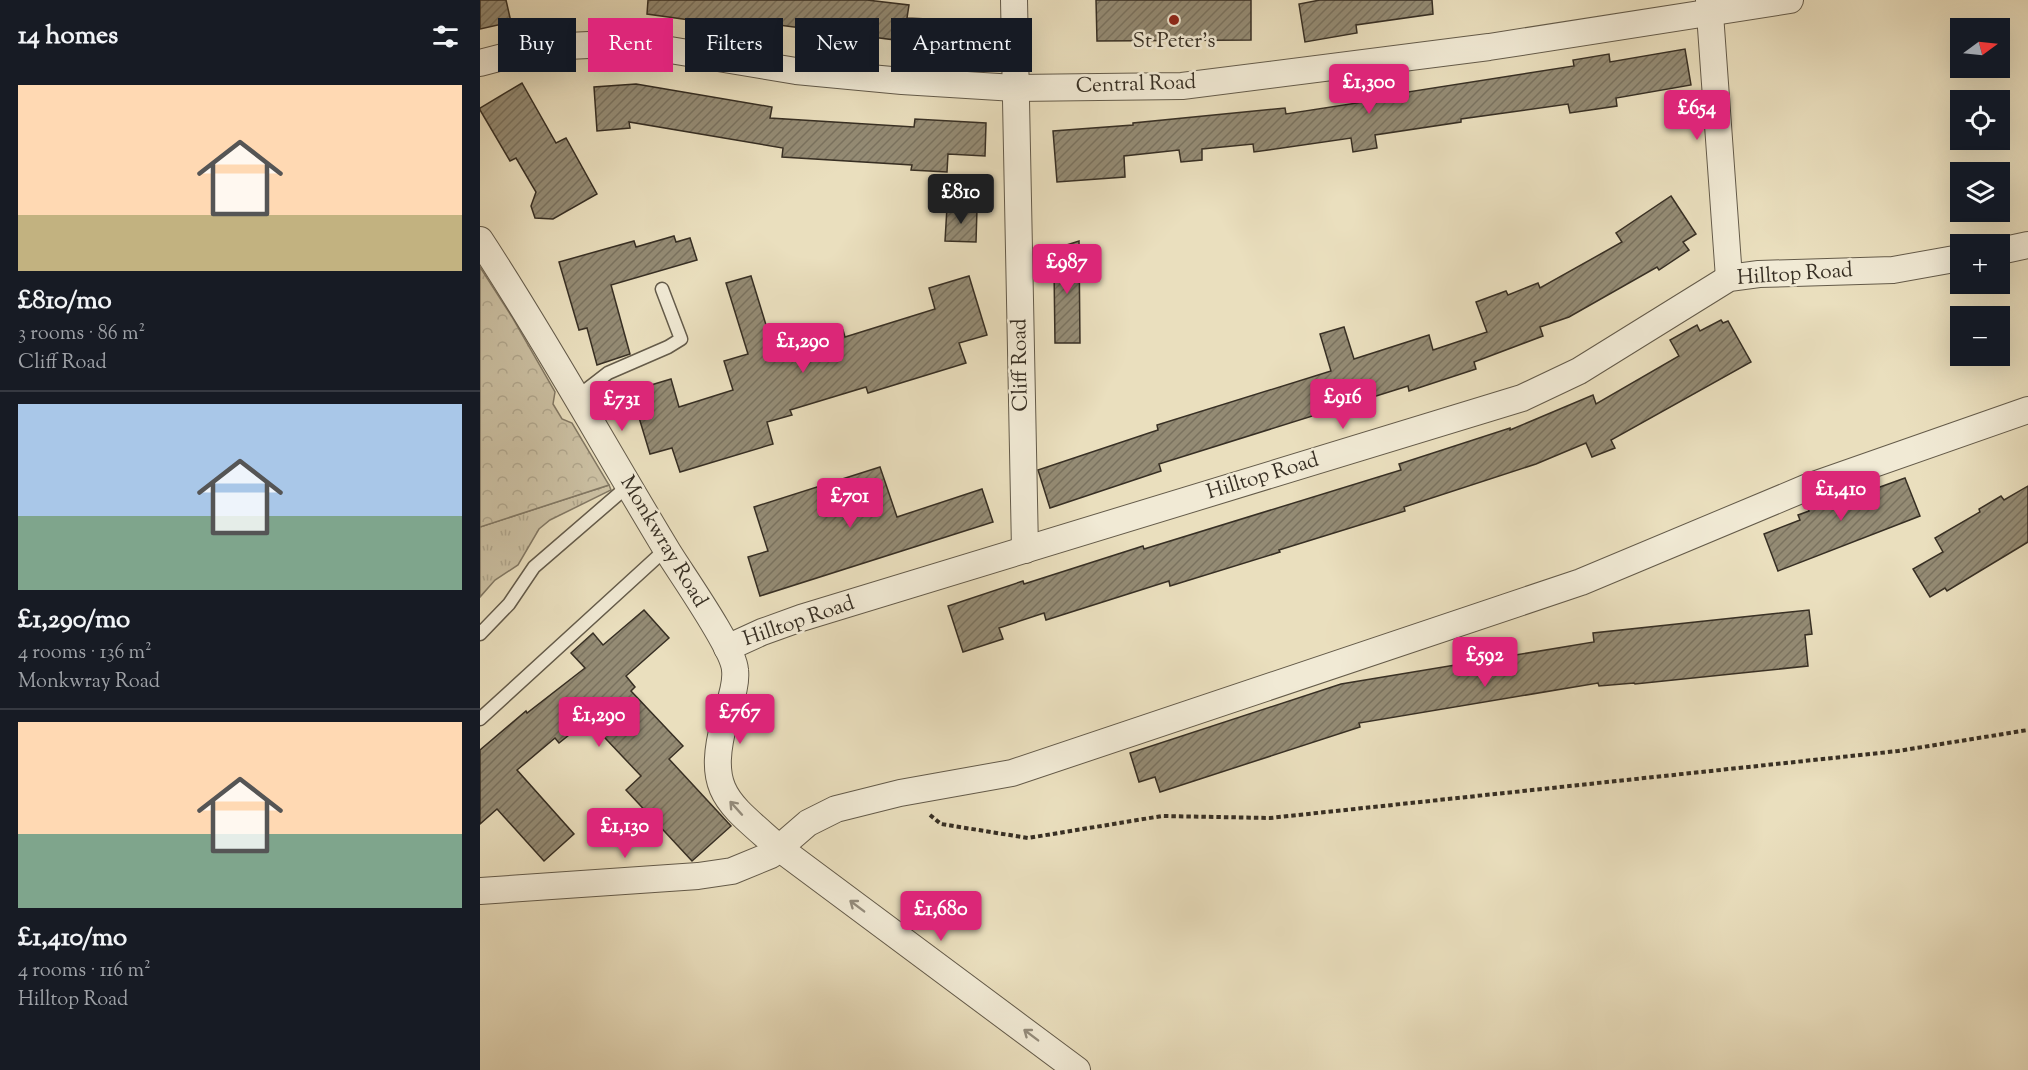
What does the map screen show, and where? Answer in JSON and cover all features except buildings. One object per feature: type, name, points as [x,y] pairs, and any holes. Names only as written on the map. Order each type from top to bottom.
[{"type":"street","name":"Cliff Road","points":[[1014,0],[1025,550]]},
{"type":"street","name":"Central Road","points":[[480,63],[518,52],[611,44],[652,47],[795,71],[902,81],[1015,88],[1182,86],[1489,47],[1709,6],[1790,0]]},
{"type":"street","points":[[1709,6],[1729,278]]},
{"type":"street","name":"Monkwray Road","points":[[480,240],[524,307],[727,648],[735,669],[733,688],[718,746],[717,776],[725,795],[739,813],[779,848],[1077,1070]]},
{"type":"street","points":[[2010,249],[2028,245]]},
{"type":"street","name":"Hilltop Road","points":[[727,648],[801,618],[1522,398],[1579,371],[1729,278],[1759,274],[1893,270],[1950,260]]},
{"type":"street","points":[[480,891],[698,876],[732,871],[771,855],[808,823],[836,809],[900,793],[1012,773],[1581,582],[1808,487],[2028,410]]},
{"type":"lane","points":[[577,397],[608,373],[681,339],[662,289]]},
{"type":"lane","points":[[480,634],[509,604],[534,567],[629,485]]},
{"type":"lane","points":[[480,719],[666,549]]},
{"type":"path","points":[[900,793],[941,824],[1028,837],[1162,816],[1270,818],[1898,751],[2028,730]]},
{"type":"green space","points":[[480,267],[555,392],[553,404],[562,419],[572,423],[609,485],[480,527]]},
{"type":"green space","points":[[609,485],[611,490],[550,520],[539,529],[518,565],[495,580],[480,597],[480,527]]},
{"type":"place","name":"St Peter's","points":[[1174,20]]}]
